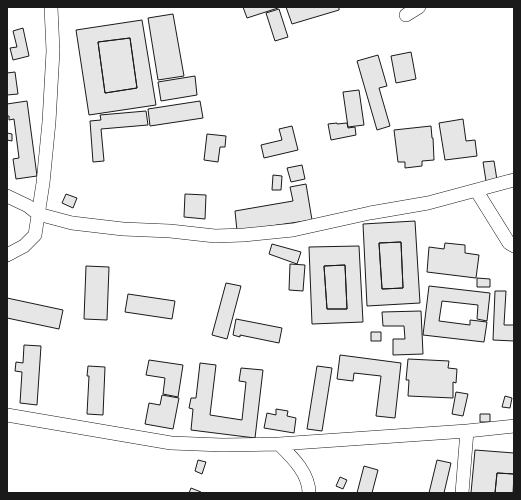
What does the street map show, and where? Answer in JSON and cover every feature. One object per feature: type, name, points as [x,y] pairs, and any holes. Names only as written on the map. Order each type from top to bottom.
[{"type":"street","points":[[7,255],[24,246],[35,235],[43,183],[49,114],[53,51],[51,7]]},
{"type":"street","points":[[406,15],[419,7]]},
{"type":"street","points":[[7,196],[28,206],[38,214],[72,223],[146,231],[170,231],[215,236],[244,235],[293,230],[428,202],[514,180]]},
{"type":"street","points":[[476,190],[509,243],[514,246]]},
{"type":"street","points":[[7,415],[171,443],[222,445],[279,444],[467,431],[514,426]]},
{"type":"street","points":[[462,493],[467,431]]},
{"type":"street","points":[[279,444],[296,462],[309,486],[309,493]]},
{"type":"building","points":[[243,7],[278,7],[278,8],[247,18]]},
{"type":"building","points":[[286,7],[339,7],[339,10],[292,24]]},
{"type":"building","points":[[279,9],[288,37],[275,41],[266,13]]},
{"type":"building","points":[[173,14],[184,76],[158,80],[148,18]]},
{"type":"building","points":[[142,20],[156,105],[89,115],[76,30]],"holes":[[[130,38],[137,88],[105,93],[98,42]]]},
{"type":"building","points":[[23,28],[29,56],[13,60],[10,48],[17,47],[13,31]]},
{"type":"building","points":[[130,38],[137,88],[105,93],[98,42]]},
{"type":"building","points":[[411,52],[416,79],[396,83],[391,56]]},
{"type":"building","points":[[378,55],[387,86],[379,88],[390,126],[377,130],[357,61]]},
{"type":"building","points":[[15,72],[18,94],[7,95],[7,73]]},
{"type":"building","points":[[195,76],[197,95],[161,101],[158,82]]},
{"type":"building","points":[[359,90],[364,125],[348,127],[343,92]]},
{"type":"building","points":[[27,101],[37,176],[16,179],[13,159],[19,158],[14,119],[9,120],[9,116],[7,116],[7,104]]},
{"type":"building","points":[[200,101],[203,118],[150,126],[148,109]]},
{"type":"building","points":[[146,111],[148,125],[101,129],[104,161],[93,162],[90,121],[101,120],[100,115]]},
{"type":"building","points":[[463,119],[466,141],[475,140],[477,156],[445,160],[439,123]]},
{"type":"building","points":[[347,123],[348,128],[355,127],[356,135],[331,140],[328,124]]},
{"type":"building","points":[[292,126],[298,150],[264,158],[261,145],[282,140],[279,129]]},
{"type":"building","points":[[431,126],[434,160],[422,161],[422,166],[405,168],[405,162],[398,162],[394,130]]},
{"type":"building","points":[[7,133],[12,134],[12,141],[7,140]]},
{"type":"building","points":[[207,134],[226,136],[225,147],[220,147],[218,162],[204,160]]},
{"type":"building","points":[[494,161],[497,180],[486,181],[483,162]]},
{"type":"building","points":[[302,165],[305,179],[291,182],[287,168]]},
{"type":"building","points":[[273,175],[282,176],[281,190],[272,190]]},
{"type":"building","points":[[306,184],[312,220],[237,231],[235,211],[293,201],[290,187]]},
{"type":"building","points":[[66,194],[77,198],[73,208],[62,203]]},
{"type":"building","points":[[185,194],[206,195],[205,219],[184,217]]},
{"type":"building","points":[[415,221],[420,303],[367,306],[363,224]],"holes":[[[401,242],[403,288],[382,289],[379,243]]]},
{"type":"building","points":[[401,242],[403,288],[382,289],[379,243]]},
{"type":"building","points":[[445,243],[465,245],[465,253],[479,255],[476,278],[427,272],[429,247],[444,249]]},
{"type":"building","points":[[272,244],[301,252],[297,264],[269,254]]},
{"type":"building","points":[[359,246],[363,322],[312,324],[309,247]],"holes":[[[345,265],[347,309],[327,309],[324,266]]]},
{"type":"building","points":[[290,264],[305,265],[303,291],[289,290]]},
{"type":"building","points":[[345,265],[347,309],[327,309],[324,266]]},
{"type":"building","points":[[86,266],[109,267],[107,320],[84,319]]},
{"type":"building","points":[[477,278],[490,279],[490,287],[477,287]]},
{"type":"building","points":[[226,283],[241,286],[227,339],[212,335]]},
{"type":"building","points":[[429,286],[490,293],[487,321],[477,319],[478,305],[442,301],[439,321],[470,325],[470,320],[487,322],[484,342],[423,335]]},
{"type":"building","points":[[495,291],[506,291],[504,325],[514,325],[514,341],[493,340]]},
{"type":"building","points":[[128,294],[175,301],[172,319],[125,312]]},
{"type":"building","points":[[7,298],[63,310],[59,329],[7,318]]},
{"type":"building","points":[[421,311],[423,354],[393,355],[393,339],[405,339],[404,326],[383,326],[382,312]]},
{"type":"building","points":[[236,319],[282,328],[279,343],[233,335]]},
{"type":"building","points":[[371,332],[381,332],[381,341],[371,341]]},
{"type":"building","points":[[24,345],[41,346],[37,405],[20,403],[22,372],[15,371],[16,362],[23,363]]},
{"type":"building","points":[[340,355],[401,363],[395,418],[376,416],[381,376],[354,373],[353,381],[337,379]]},
{"type":"building","points":[[408,359],[449,361],[448,368],[457,369],[456,383],[453,382],[453,398],[408,396],[409,380],[406,380]]},
{"type":"building","points":[[149,360],[183,365],[178,397],[163,394],[165,378],[146,375]]},
{"type":"building","points":[[200,363],[216,365],[210,415],[242,420],[246,382],[239,381],[241,368],[263,370],[255,438],[191,430],[193,409],[189,408],[191,398],[196,398]]},
{"type":"building","points":[[88,366],[105,367],[103,415],[87,414],[89,376],[87,376]]},
{"type":"building","points":[[317,366],[332,368],[322,431],[307,429]]},
{"type":"building","points":[[456,392],[468,394],[463,416],[452,414]]},
{"type":"building","points":[[162,395],[179,398],[173,429],[145,424],[149,403],[160,405]]},
{"type":"building","points":[[505,396],[512,398],[510,408],[502,407]]},
{"type":"building","points":[[276,409],[288,411],[287,416],[296,418],[294,433],[264,428],[267,413],[276,415]]},
{"type":"building","points":[[480,414],[490,414],[490,422],[480,422]]},
{"type":"building","points":[[475,450],[514,453],[514,474],[497,473],[495,493],[471,493]]},
{"type":"building","points":[[198,460],[206,462],[202,474],[195,471]]},
{"type":"building","points":[[437,460],[451,463],[444,493],[429,493]]},
{"type":"building","points":[[364,466],[378,470],[372,493],[357,493]]},
{"type":"building","points":[[497,473],[514,474],[513,493],[495,493]]},
{"type":"building","points":[[340,477],[347,480],[343,489],[336,486]]},
{"type":"building","points":[[191,488],[201,492],[201,493],[189,493]]}]
